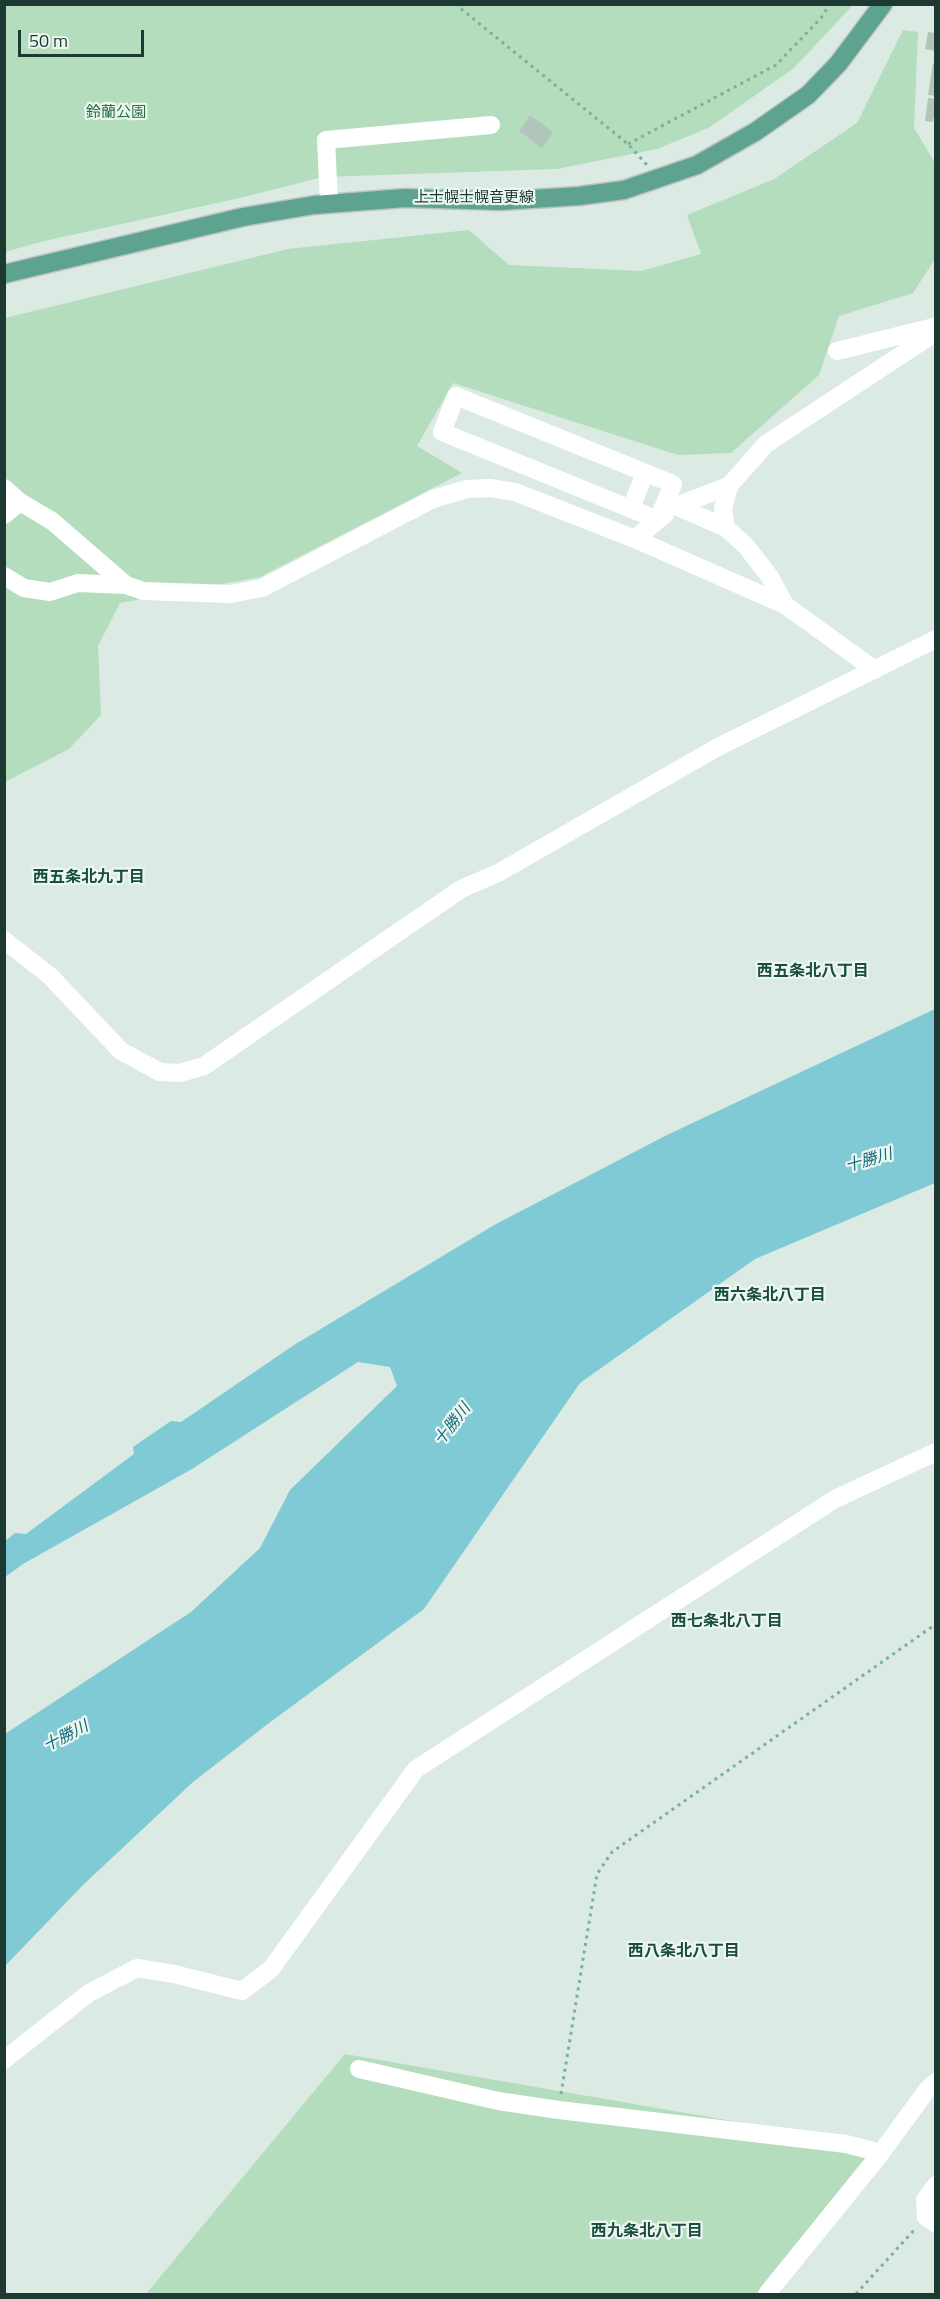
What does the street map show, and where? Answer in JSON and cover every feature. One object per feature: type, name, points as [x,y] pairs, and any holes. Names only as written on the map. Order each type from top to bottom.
[{"type":"main road","name":"上士幌士幌音更線","points":[[4,274],[243,217],[329,203],[405,198],[501,201],[579,196],[624,190],[697,165],[755,132],[808,95],[838,64],[883,4]]},
{"type":"street","points":[[329,203],[326,140],[491,125]]},
{"type":"street","points":[[837,351],[936,327]]},
{"type":"street","points":[[726,528],[723,508],[729,486],[766,444],[936,332]]},
{"type":"street","points":[[456,396],[673,484],[658,519],[442,432],[456,396]]},
{"type":"street","points":[[631,508],[645,473]]},
{"type":"street","points":[[634,539],[676,506],[729,486]]},
{"type":"street","points":[[4,488],[20,502],[52,521],[126,585]]},
{"type":"street","points":[[4,576],[24,588],[50,592],[78,583],[126,585],[143,591],[231,594],[262,588],[433,499],[467,489],[490,488],[515,492],[634,539],[785,605],[875,670]]},
{"type":"street","points":[[4,515],[20,502]]},
{"type":"street","points":[[676,506],[726,528],[746,546],[770,577],[785,605]]},
{"type":"street","points":[[4,940],[50,976],[120,1051],[160,1071],[180,1073],[204,1066],[461,889],[498,873],[718,747],[936,639]]},
{"type":"street","points":[[4,2060],[88,1993],[137,1968],[174,1974],[242,1991],[271,1969],[416,1769],[835,1499],[936,1452]]},
{"type":"street","points":[[359,2069],[498,2101],[846,2144],[881,2153]]},
{"type":"street","points":[[766,2295],[881,2153],[927,2090],[936,2082]]},
{"type":"street","points":[[931,2220],[925,2200],[936,2185]]},
{"type":"path","points":[[455,4],[628,144],[658,178]]},
{"type":"path","points":[[628,144],[776,65],[821,18],[830,4]]},
{"type":"path","points":[[559,2110],[597,1874],[612,1852],[936,1624]]},
{"type":"path","points":[[856,2295],[931,2220]]},
{"type":"green space","name":"鈴蘭公園","points":[[4,5],[853,5],[794,68],[710,127],[657,149],[557,169],[323,177],[5,252]]},
{"type":"green space","points":[[903,30],[918,32],[914,128],[935,163],[935,259],[913,293],[839,316],[819,375],[731,453],[678,455],[453,383],[417,446],[462,473],[260,577],[120,603],[98,646],[101,715],[69,749],[5,782],[5,318],[288,249],[469,230],[509,265],[641,271],[701,254],[687,215],[774,179],[857,123]]},
{"type":"green space","points":[[345,2054],[894,2149],[779,2294],[146,2294]]},
{"type":"water","name":"十勝川","points":[[935,1009],[935,1183],[755,1259],[580,1383],[424,1609],[193,1782],[83,1885],[5,1966],[5,1734],[191,1612],[260,1548],[290,1490],[397,1386],[390,1367],[358,1362],[192,1469],[23,1564],[5,1577],[5,1541],[15,1533],[26,1534],[134,1454],[133,1447],[171,1421],[181,1422],[294,1345],[496,1224],[667,1135]]},
{"type":"building","points":[[928,32],[936,33],[936,51],[925,49]]},
{"type":"building","points":[[933,63],[936,64],[936,96],[928,95]]},
{"type":"building","points":[[928,98],[936,99],[936,119],[933,118],[933,122],[925,121]]},
{"type":"building","points":[[530,115],[553,132],[542,148],[519,131]]},
{"type":"district","name":"西五条北九丁目","points":[[89,878]]},
{"type":"district","name":"西五条北八丁目","points":[[813,972]]},
{"type":"district","name":"西六条北八丁目","points":[[770,1296]]},
{"type":"district","name":"西七条北八丁目","points":[[727,1622]]},
{"type":"district","name":"西八条北八丁目","points":[[684,1952]]},
{"type":"district","name":"西九条北八丁目","points":[[647,2232]]}]
